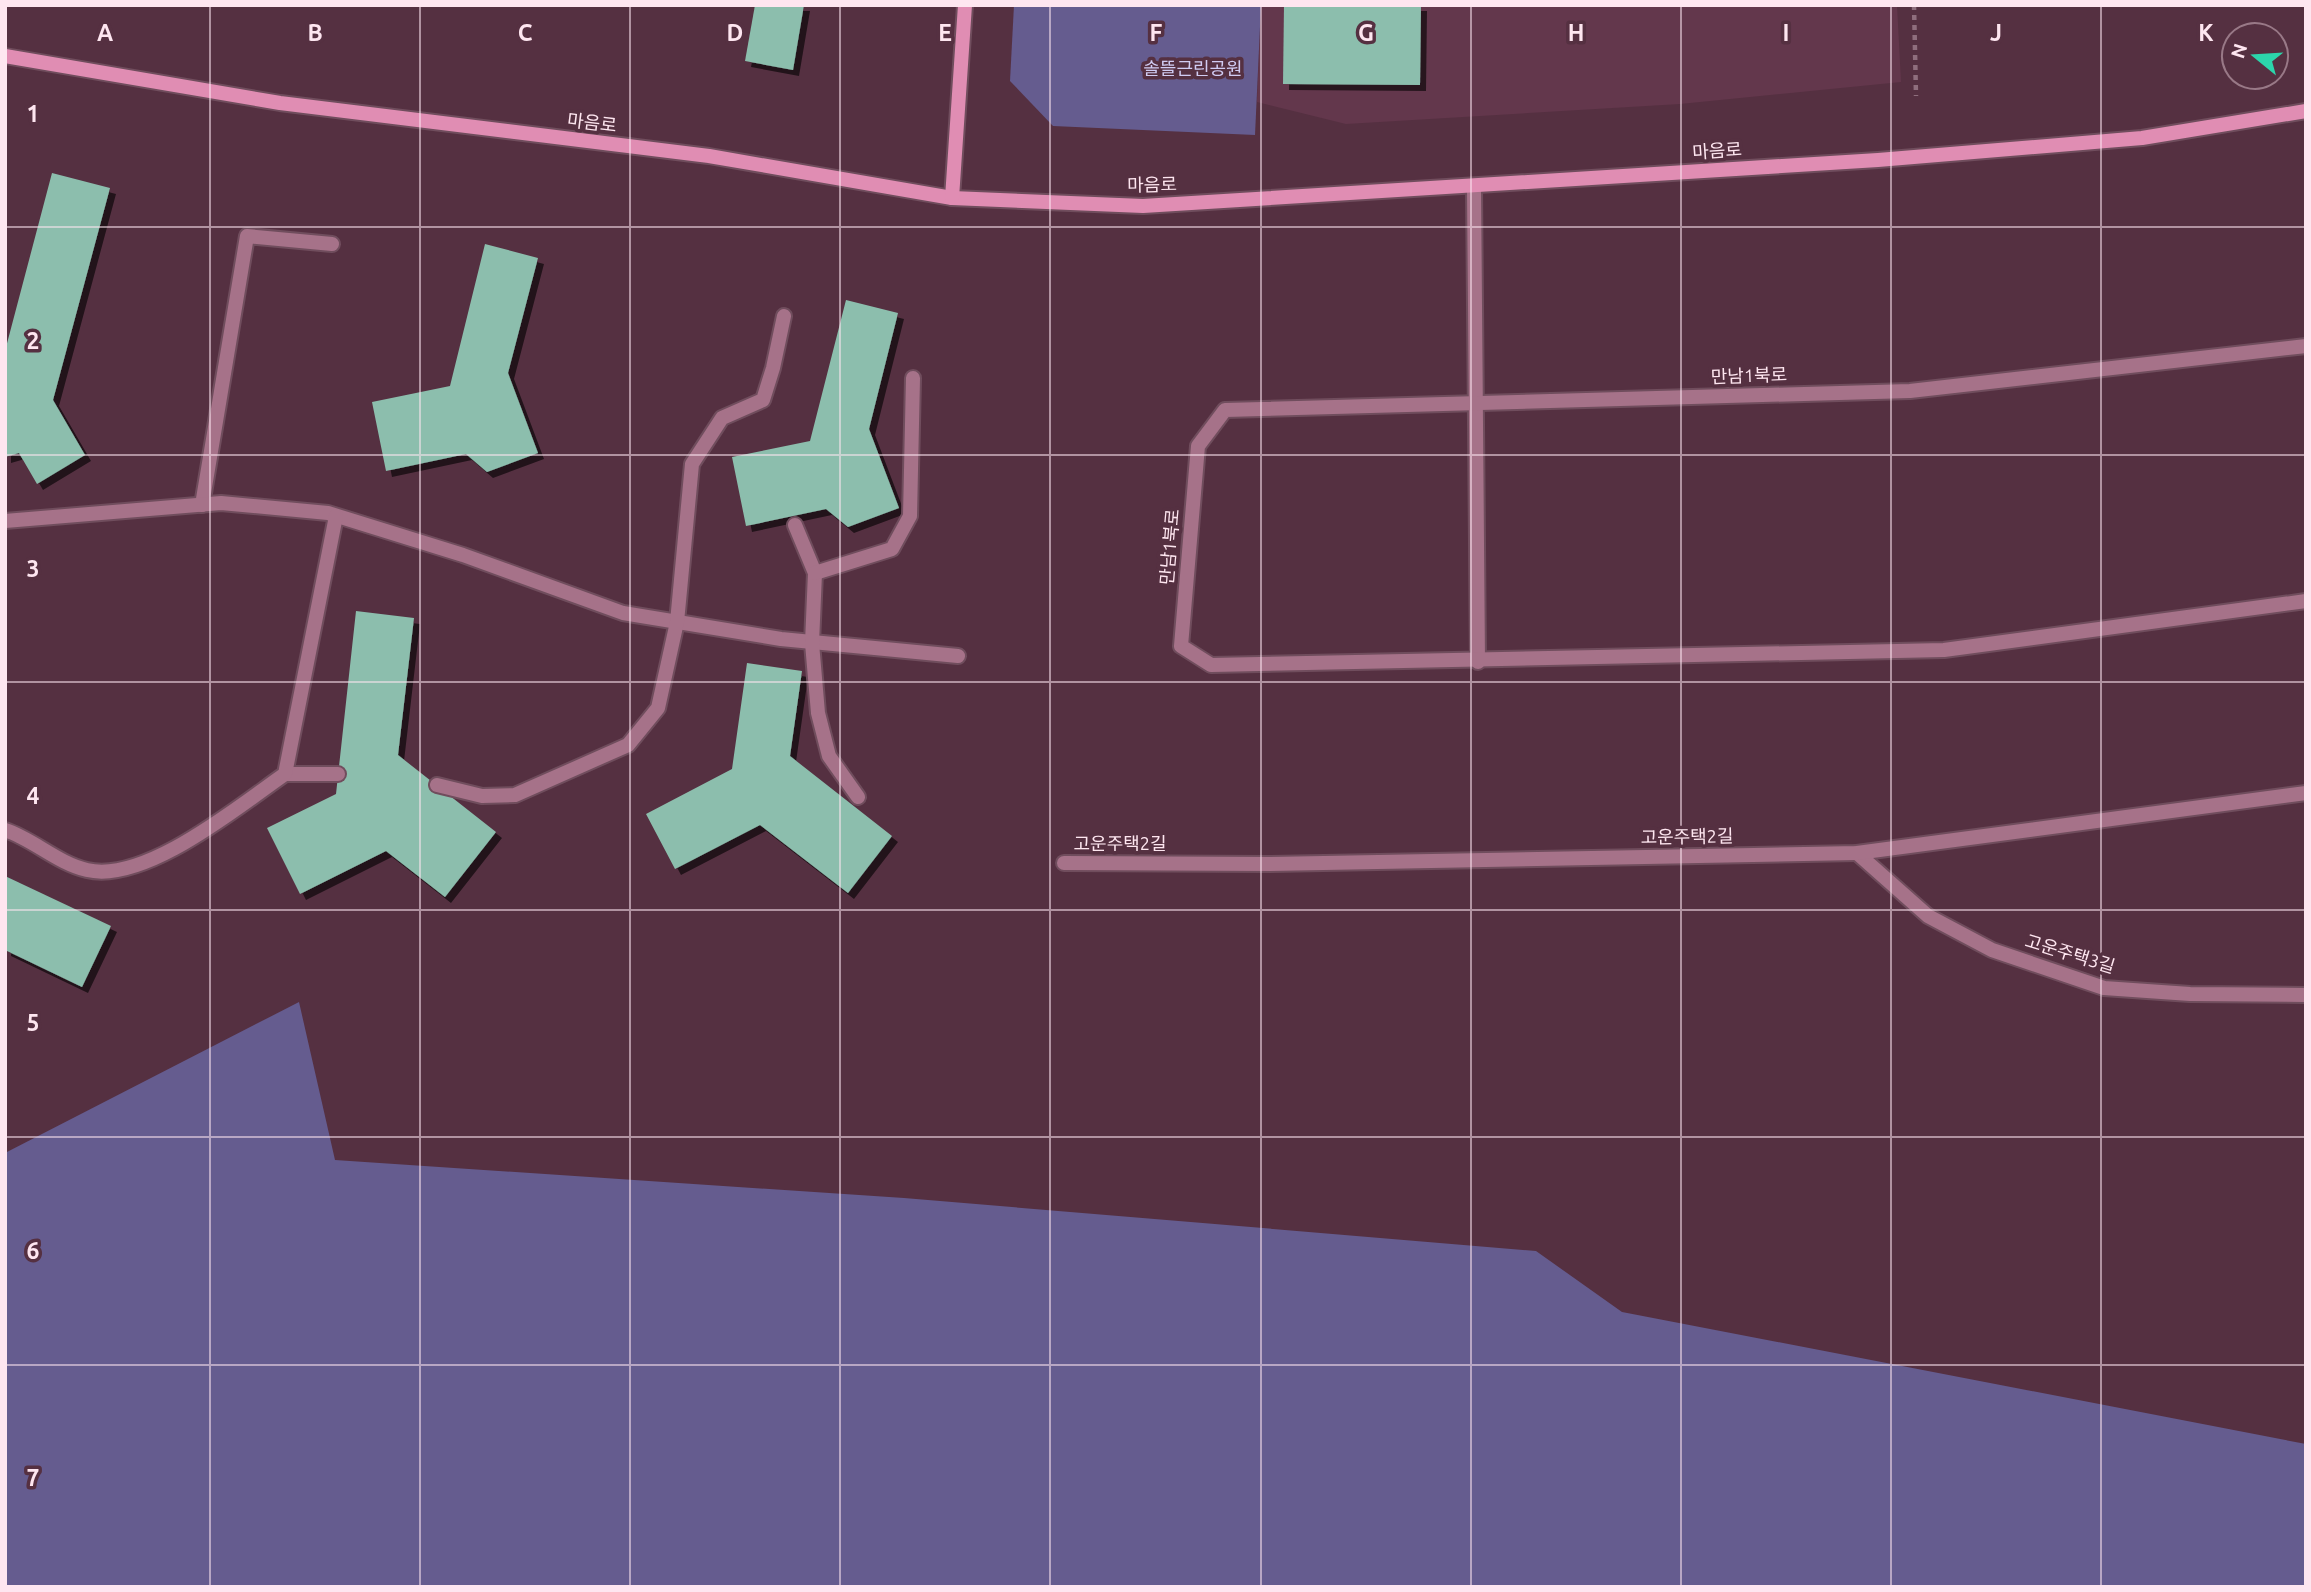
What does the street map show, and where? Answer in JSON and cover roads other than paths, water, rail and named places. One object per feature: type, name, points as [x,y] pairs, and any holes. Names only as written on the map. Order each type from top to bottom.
[{"type":"street","points":[[952,198],[965,5]]},
{"type":"street","name":"마음로","points":[[5,56],[279,103],[709,156],[952,198],[1143,206],[1474,187],[2142,138],[2306,111]]},
{"type":"street","points":[[1474,187],[1478,662]]},
{"type":"street","points":[[202,505],[247,236],[332,244]]},
{"type":"street","points":[[437,785],[482,796],[515,795],[628,745],[658,708],[677,622],[692,464],[722,418],[763,400],[783,316]]},
{"type":"street","name":"만남1북로","points":[[2306,346],[1910,391],[1225,410],[1198,446],[1181,646],[1211,665],[1478,662],[1944,650],[2306,601]]},
{"type":"street","points":[[815,573],[892,549],[910,516],[913,377]]},
{"type":"street","points":[[5,521],[221,503],[336,516],[463,555],[623,613],[812,643],[958,656]]},
{"type":"street","points":[[285,774],[336,516]]},
{"type":"street","points":[[795,525],[815,573],[812,643],[818,713],[829,756],[858,797]]},
{"type":"street","points":[[5,830],[50,856],[88,871],[127,871],[200,834],[285,774],[338,774]]},
{"type":"street","name":"고운주택2길","points":[[1064,863],[1284,864],[1857,853],[2306,793]]},
{"type":"street","name":"고운주택3길","points":[[1857,853],[1928,916],[1992,950],[2104,988],[2306,995]]},
{"type":"park label","name":"솔뜰근린공원","points":[[1193,69]]}]
